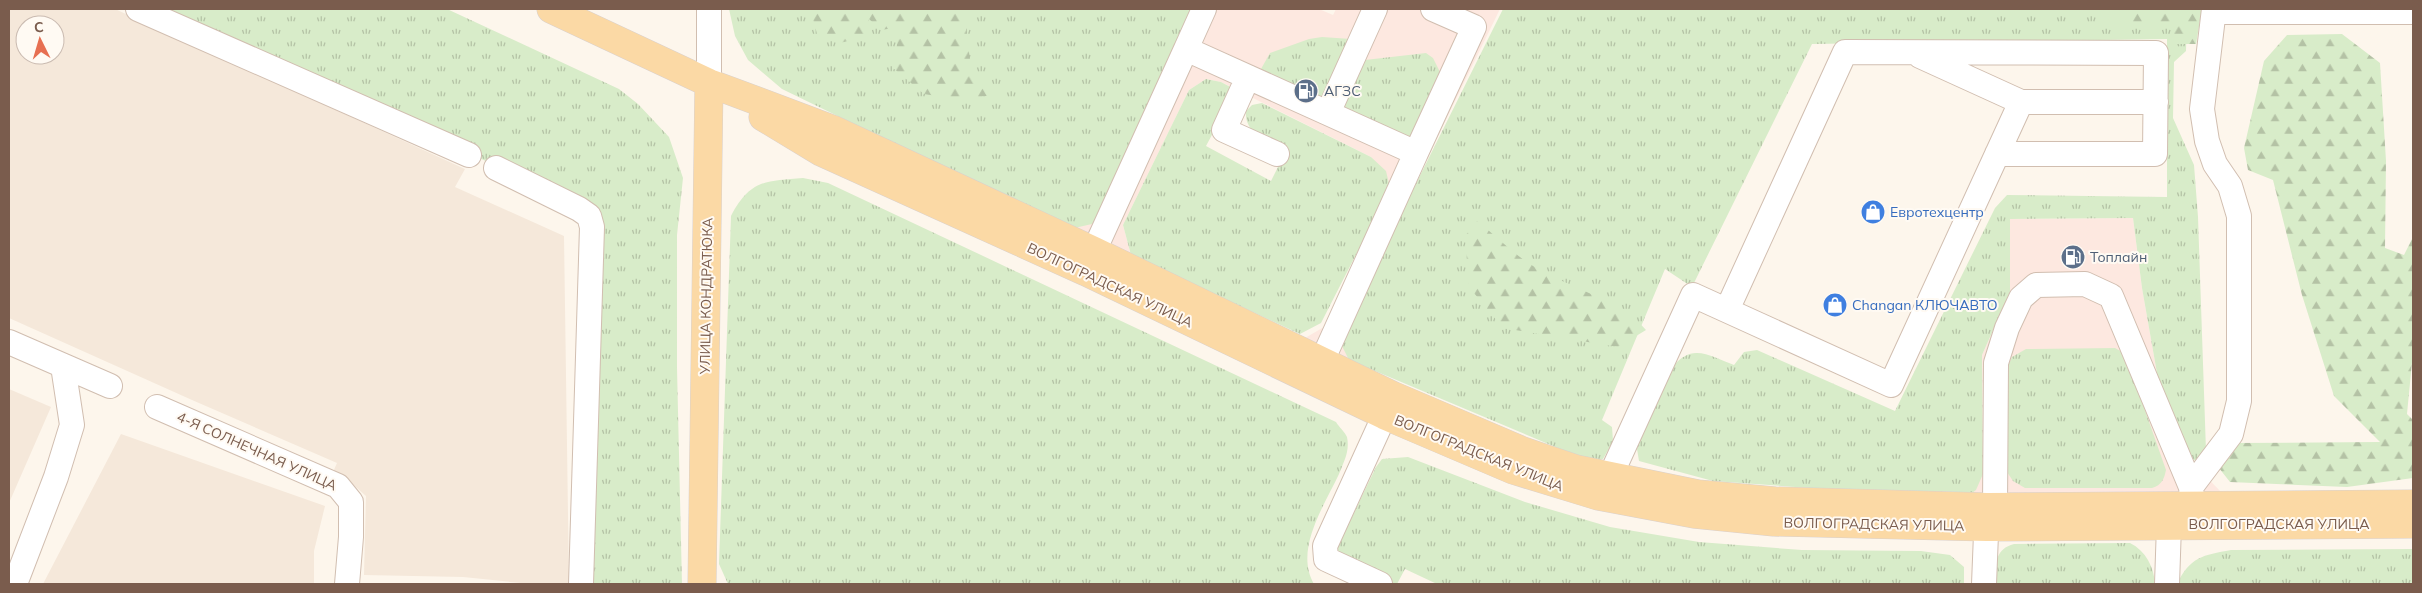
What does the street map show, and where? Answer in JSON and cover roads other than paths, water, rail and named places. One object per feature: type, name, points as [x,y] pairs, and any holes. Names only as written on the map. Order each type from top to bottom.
[{"type":"main road","name":"ВОЛГОГРАДСКАЯ УЛИЦА","points":[[551,9],[709,83],[832,129],[1094,251],[1322,361],[1389,405],[1523,451],[1610,477],[1698,494],[1775,501],[1990,513]]},
{"type":"main road","name":"ВОЛГОГРАДСКАЯ УЛИЦА","points":[[709,83],[821,152],[1086,272],[1389,405],[1514,470],[1568,488],[1617,500],[1694,514],[1774,522],[1990,513],[2413,504]]},
{"type":"main road","name":"УЛИЦА КОНДРАТЮКА","points":[[702,584],[709,83]]},
{"type":"main road","name":"ВОЛГОГРАДСКАЯ УЛИЦА","points":[[2187,510],[2413,524]]},
{"type":"street","points":[[138,9],[469,155]]},
{"type":"street","name":"УЛИЦА КОНДРАТЮКА","points":[[709,9],[709,83]]},
{"type":"street","points":[[1094,251],[1204,9]]},
{"type":"street","points":[[1328,113],[1375,9]]},
{"type":"street","points":[[1322,361],[1474,27],[1433,9]]},
{"type":"street","points":[[2167,584],[2187,510],[2231,434],[2239,401],[2239,216],[2233,192],[2216,164],[2207,141],[2202,109],[2214,10],[2413,12]]},
{"type":"street","points":[[1186,49],[1416,153]]},
{"type":"street","points":[[1727,310],[1846,52],[2156,53],[2155,154],[1997,154]]},
{"type":"street","points":[[1912,52],[2021,102],[2156,102]]},
{"type":"street","points":[[1248,77],[1224,130],[1277,154]]},
{"type":"street","points":[[1610,477],[1693,295],[1891,385],[2021,102]]},
{"type":"street","points":[[496,168],[580,209],[589,216],[592,227],[581,584]]},
{"type":"street","points":[[1984,584],[1990,513],[1996,363],[2007,328],[2021,298],[2036,285],[2084,284],[2111,296],[2187,510]]},
{"type":"street","points":[[9,342],[110,386]]},
{"type":"street","points":[[15,584],[56,477],[72,425],[63,366]]},
{"type":"street","points":[[1380,584],[1326,558],[1325,546],[1389,405]]},
{"type":"street","name":"4-Я СОЛНЕЧНАЯ УЛИЦА","points":[[157,407],[338,486],[351,502],[351,537],[347,584]]},
{"type":"place","name":"АГЗС","points":[[1306,91]]},
{"type":"place","name":"Евротехцентр","points":[[1873,212]]},
{"type":"place","name":"Топлайн","points":[[2073,257]]},
{"type":"place","name":"Changan КЛЮЧАВТО","points":[[1835,305]]}]
